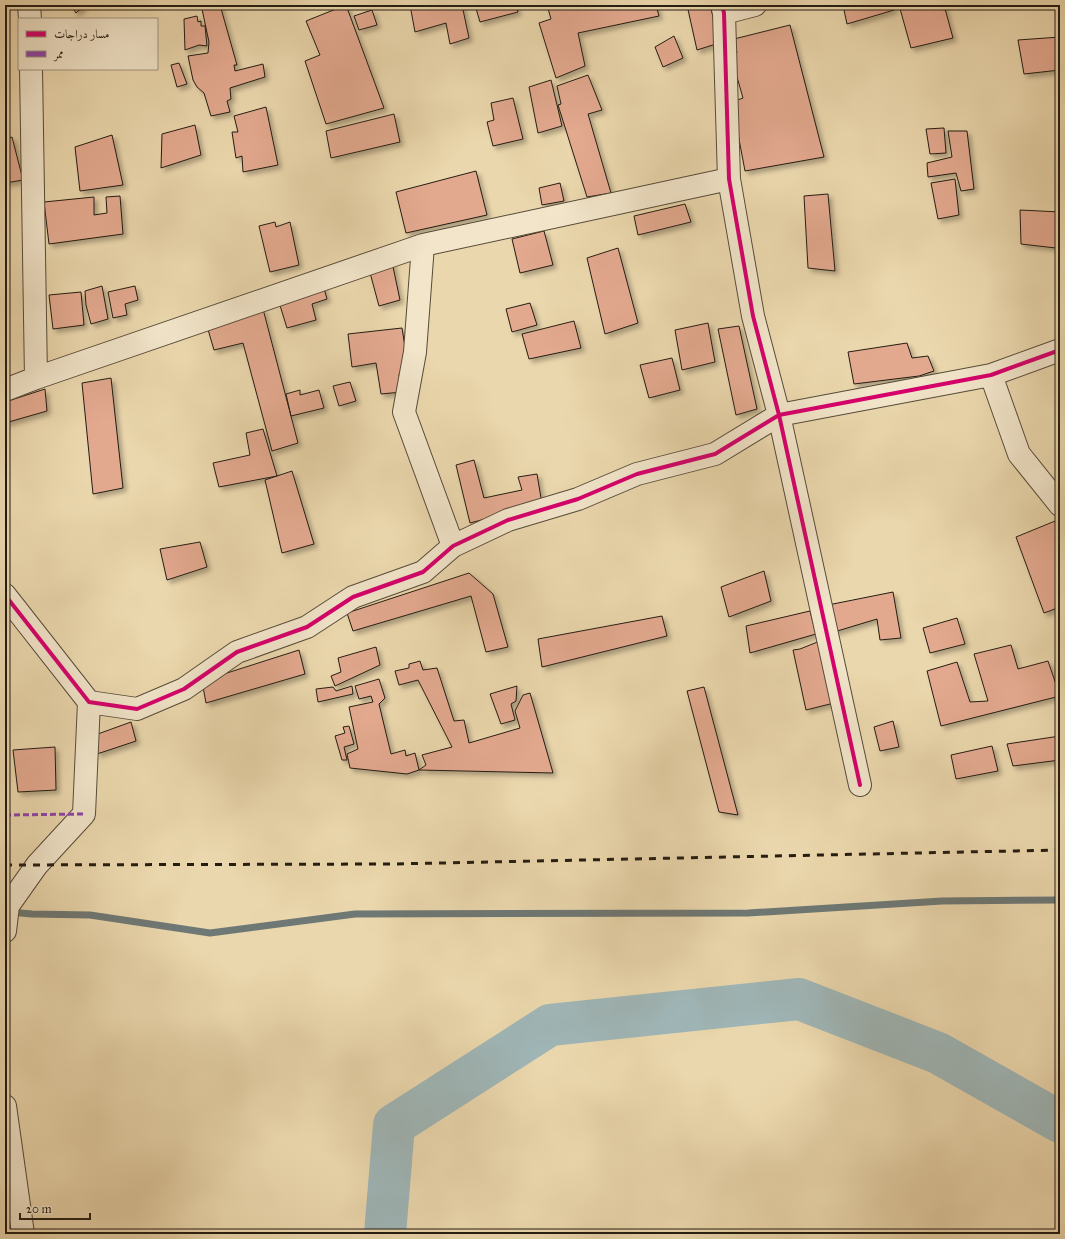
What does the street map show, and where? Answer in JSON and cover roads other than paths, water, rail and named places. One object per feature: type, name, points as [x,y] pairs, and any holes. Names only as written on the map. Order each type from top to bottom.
[{"type":"street","points":[[29,5],[30,18]]},
{"type":"street","points":[[755,5],[723,9],[729,179],[753,316],[779,415],[860,785]]},
{"type":"street","points":[[31,70],[36,378]]},
{"type":"street","points":[[5,390],[422,245],[729,179]]},
{"type":"street","points":[[422,245],[415,352],[404,412],[453,546]]},
{"type":"street","points":[[89,702],[137,709],[184,689],[237,652],[307,627],[354,597],[423,572],[453,546],[508,520],[578,499],[637,474],[715,454],[779,415],[991,375],[1060,350]]},
{"type":"street","points":[[991,375],[1019,454],[1060,505]]},
{"type":"street","points":[[5,595],[89,702],[84,814],[38,865],[6,920]]},
{"type":"street","points":[[5,1106],[23,1234]]},
{"type":"waterway","points":[[9,912],[90,915],[210,933],[355,914],[748,913],[942,901],[1060,900]]},
{"type":"waterway","points":[[385,1234],[394,1125],[550,1025],[799,999],[938,1053],[1060,1122]]},
{"type":"railway","points":[[5,865],[393,864],[1060,850]]}]
